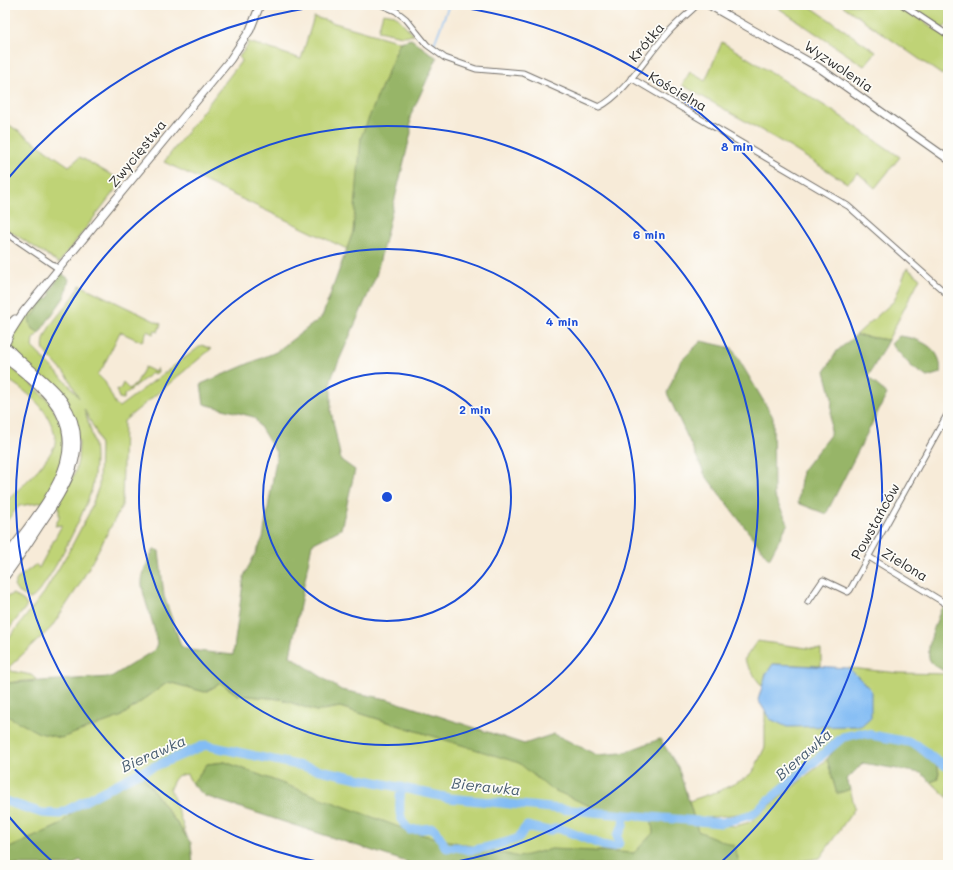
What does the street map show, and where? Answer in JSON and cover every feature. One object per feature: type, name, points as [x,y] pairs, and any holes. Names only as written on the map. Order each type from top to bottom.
[{"type":"highway","points":[[5,560],[59,482],[67,463],[68,440],[64,420],[55,403],[6,348]]},
{"type":"highway","points":[[5,576],[65,486],[74,464],[76,445],[72,421],[63,403],[46,383],[6,348]]},
{"type":"main road","name":"Zwycięstwa","points":[[6,348],[10,332],[24,311],[233,57],[250,30],[260,5]]},
{"type":"main road","name":"Wyzwolenia","points":[[709,5],[818,67],[932,146],[948,159]]},
{"type":"main road","name":"Zwycięstwa","points":[[5,329],[24,311]]},
{"type":"street","name":"Kościelna","points":[[382,5],[396,11],[406,19],[427,46],[445,58],[476,69],[523,73],[599,107],[606,103],[631,78],[848,206],[948,295]]},
{"type":"street","name":"Krótka","points":[[631,78],[667,34],[697,5]]},
{"type":"street","points":[[903,5],[948,35]]},
{"type":"street","points":[[5,232],[59,269]]},
{"type":"street","name":"Powstańców","points":[[808,602],[824,580],[849,592],[948,413]]},
{"type":"street","name":"Zielona","points":[[869,557],[948,605]]},
{"type":"green space","points":[[774,5],[808,5],[876,52],[864,66]]},
{"type":"green space","points":[[900,5],[948,38],[948,67],[942,75],[843,6]]},
{"type":"green space","points":[[907,5],[948,5],[948,22],[943,29]]},
{"type":"green space","points":[[383,13],[395,15],[414,35],[402,36],[378,31]]},
{"type":"green space","points":[[314,17],[400,42],[374,105],[353,232],[347,249],[164,162],[242,60],[239,57],[248,45],[246,41],[301,59]]},
{"type":"green space","points":[[411,39],[437,58],[410,117],[411,133],[376,276],[331,379],[331,411],[341,460],[355,470],[341,529],[312,544],[290,656],[341,690],[387,699],[524,744],[554,734],[597,755],[622,753],[660,739],[678,767],[698,831],[734,846],[740,865],[416,865],[205,796],[192,784],[207,764],[225,762],[415,833],[519,857],[551,849],[634,853],[653,833],[651,815],[599,810],[549,788],[519,763],[340,707],[316,711],[280,699],[238,695],[221,683],[205,692],[168,682],[120,717],[61,738],[39,733],[5,715],[5,683],[111,677],[157,647],[155,631],[142,585],[144,571],[154,549],[159,551],[164,596],[181,646],[189,650],[233,655],[244,576],[263,538],[277,454],[254,417],[204,404],[201,384],[276,352],[322,317],[353,232],[361,137],[400,42]]},
{"type":"green space","points":[[722,42],[833,111],[900,157],[875,188],[858,173],[847,183],[780,141],[682,85],[690,72],[705,81]]},
{"type":"green space","points":[[5,122],[69,166],[80,157],[122,181],[59,263],[5,228]]},
{"type":"green space","points":[[907,268],[920,278],[888,340],[856,335],[894,301]]},
{"type":"green space","points":[[61,273],[69,279],[65,296],[39,333],[31,327],[29,318],[34,315],[45,298],[48,299],[51,294],[49,293]]},
{"type":"green space","points":[[80,285],[161,324],[158,332],[155,331],[153,334],[147,331],[142,342],[120,332],[102,369],[97,374],[105,382],[116,405],[119,407],[202,345],[211,349],[124,421],[122,506],[80,584],[51,628],[9,667],[11,671],[31,675],[37,680],[5,683],[5,643],[44,593],[89,513],[99,486],[100,445],[96,432],[84,409],[95,451],[95,469],[92,488],[75,530],[55,567],[37,594],[30,599],[17,591],[14,586],[17,579],[35,565],[39,568],[62,525],[55,526],[59,518],[59,502],[75,473],[78,460],[79,441],[11,348],[11,336],[29,312],[45,298],[34,315],[31,327],[39,333],[33,339],[32,347],[71,387],[79,398],[68,377],[44,351],[43,342],[51,326],[76,293]]},
{"type":"green space","points":[[856,335],[888,340],[868,377],[887,394],[826,514],[798,503],[802,471],[830,435],[832,398],[825,371],[837,351]]},
{"type":"green space","points":[[899,336],[915,339],[929,346],[938,357],[940,373],[927,377],[912,367],[891,344]]},
{"type":"green space","points":[[701,341],[732,348],[773,417],[774,496],[788,523],[769,559],[705,475],[667,393],[680,362]]},
{"type":"green space","points":[[5,363],[33,385],[50,403],[62,425],[64,457],[57,482],[43,502],[19,506],[5,523],[5,503],[44,462],[54,447],[55,438],[52,426],[41,407],[24,391],[5,378]]},
{"type":"green space","points":[[145,367],[155,372],[157,368],[158,372],[155,374],[152,373],[124,395],[124,399],[119,398],[116,390],[120,390],[123,383],[129,389],[136,384]]},
{"type":"green space","points":[[13,594],[24,601],[27,606],[5,634],[5,598]]},
{"type":"green space","points":[[947,606],[948,674],[935,666],[929,659],[929,645],[931,637],[941,609]]},
{"type":"green space","points":[[757,641],[821,650],[821,666],[773,664],[766,674],[762,687],[744,660]]},
{"type":"green space","points":[[849,668],[899,673],[948,674],[948,764],[918,744],[865,732],[849,733],[841,736],[753,812],[699,819],[700,824],[736,826],[750,822],[827,759],[837,794],[850,789],[855,808],[820,858],[796,862],[793,865],[740,865],[734,846],[634,853],[601,851],[519,861],[461,852],[225,762],[207,764],[192,784],[187,774],[176,776],[170,788],[187,837],[140,772],[83,801],[60,825],[5,851],[5,715],[120,717],[168,682],[205,692],[221,683],[238,695],[280,699],[316,711],[340,707],[426,734],[454,728],[651,815],[694,819],[689,801],[719,791],[744,779],[753,772],[765,747],[765,712],[770,719],[871,690]]},
{"type":"green space","points":[[861,735],[913,746],[917,751],[934,763],[937,767],[938,779],[931,782],[921,773],[863,763],[847,779],[850,789],[837,794],[827,759],[843,739]]},
{"type":"green space","points":[[936,763],[948,769],[948,798],[931,782],[938,779],[939,772]]},
{"type":"green space","points":[[140,772],[191,843],[193,865],[85,865],[80,860],[73,865],[5,865],[5,850],[60,825],[83,801]]},
{"type":"water","points":[[773,664],[849,668],[871,690],[871,717],[861,726],[787,727],[770,719],[758,700],[766,674]]},
{"type":"waterway","points":[[434,44],[449,5]]},
{"type":"waterway","name":"Bierawka","points":[[5,801],[42,813],[60,814],[134,775],[205,745],[449,798],[721,823],[753,814],[843,737],[861,733],[908,742],[917,745],[934,759],[948,767]]},
{"type":"waterway","points":[[401,787],[400,810],[406,826],[410,830],[433,828],[447,848],[457,847],[472,850],[502,843],[518,838],[527,826],[548,831],[557,828],[602,845],[612,847],[618,845],[619,842],[617,836],[623,826],[624,815]]}]
